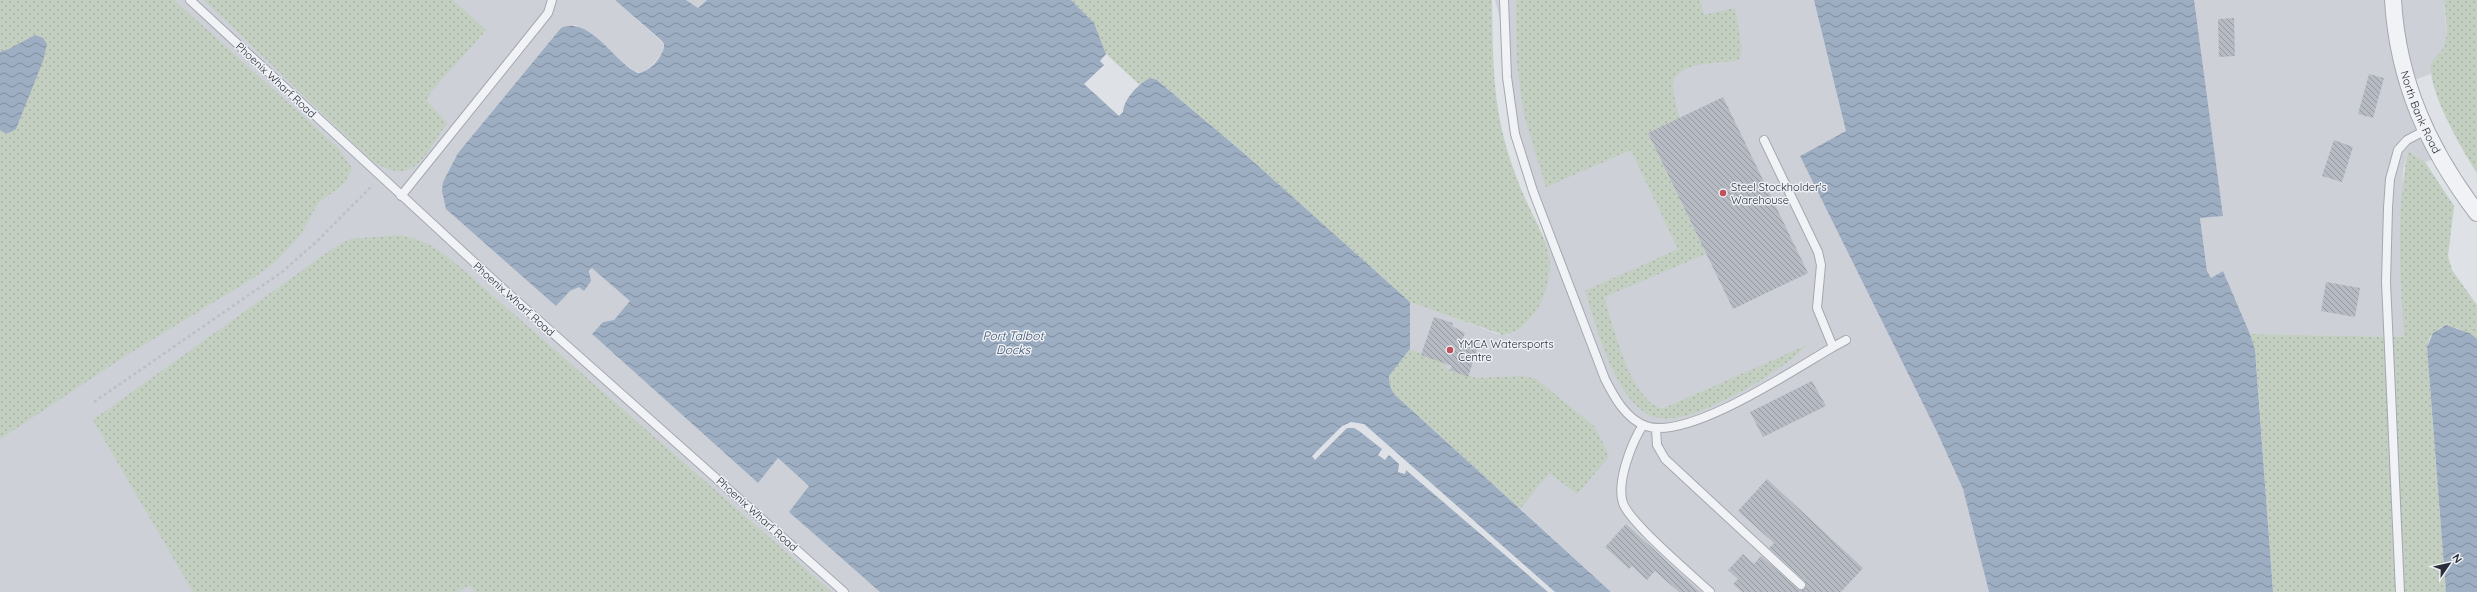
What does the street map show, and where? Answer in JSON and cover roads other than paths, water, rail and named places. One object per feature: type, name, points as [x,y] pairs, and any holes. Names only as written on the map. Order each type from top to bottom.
[{"type":"street","name":"North Bank Road","points":[[2393,0],[2406,83],[2426,130],[2446,168],[2477,213]]},
{"type":"lane","name":"Phoenix Wharf Road","points":[[190,0],[501,288],[844,592]]},
{"type":"lane","points":[[401,196],[548,13],[552,0]]},
{"type":"lane","points":[[1504,0],[1508,96],[1522,159],[1605,379],[1622,407],[1643,424],[1656,428],[1684,426],[1706,417],[1846,340]]},
{"type":"lane","points":[[2400,592],[2386,282],[2388,208],[2390,179],[2398,150],[2407,140],[2426,130]]},
{"type":"lane","points":[[1764,140],[1818,252],[1821,265],[1817,308],[1833,347]]},
{"type":"lane","points":[[1643,424],[1634,442],[1625,472],[1622,492],[1623,502],[1631,517],[1710,592]]},
{"type":"lane","points":[[1656,428],[1657,445],[1665,459],[1801,585]]},
{"type":"water","name":"Port Talbot Docks","points":[[615,0],[686,0],[698,8],[707,0],[1071,0],[1094,23],[1106,54],[1100,61],[1104,65],[1084,84],[1119,116],[1123,112],[1126,102],[1132,92],[1136,88],[1150,78],[1157,80],[1246,155],[1410,302],[1410,349],[1389,376],[1390,386],[1394,394],[1611,592],[880,592],[789,512],[809,486],[778,458],[758,483],[592,334],[603,322],[614,320],[630,301],[592,268],[589,271],[591,281],[584,291],[579,287],[570,291],[556,306],[446,209],[442,191],[443,182],[458,153],[561,28],[572,26],[582,28],[592,34],[629,68],[638,73],[647,70],[656,63],[662,53],[664,44]]},
{"type":"water","points":[[1814,0],[2194,0],[2223,216],[2200,218],[2207,271],[2211,278],[2223,271],[2250,334],[2255,350],[2273,592],[1989,592],[1963,489],[1937,432],[1800,156],[1846,131]]},
{"type":"water","points":[[35,35],[43,38],[47,44],[43,61],[16,129],[4,133],[0,130],[0,52],[9,49]]},
{"type":"water","points":[[2446,325],[2469,333],[2477,339],[2477,592],[2446,592],[2427,347],[2433,333]]},
{"type":"place","name":"Steel Stockholder's Warehouse","points":[[1723,193]]},
{"type":"place","name":"YMCA Watersports Centre","points":[[1450,350]]}]
